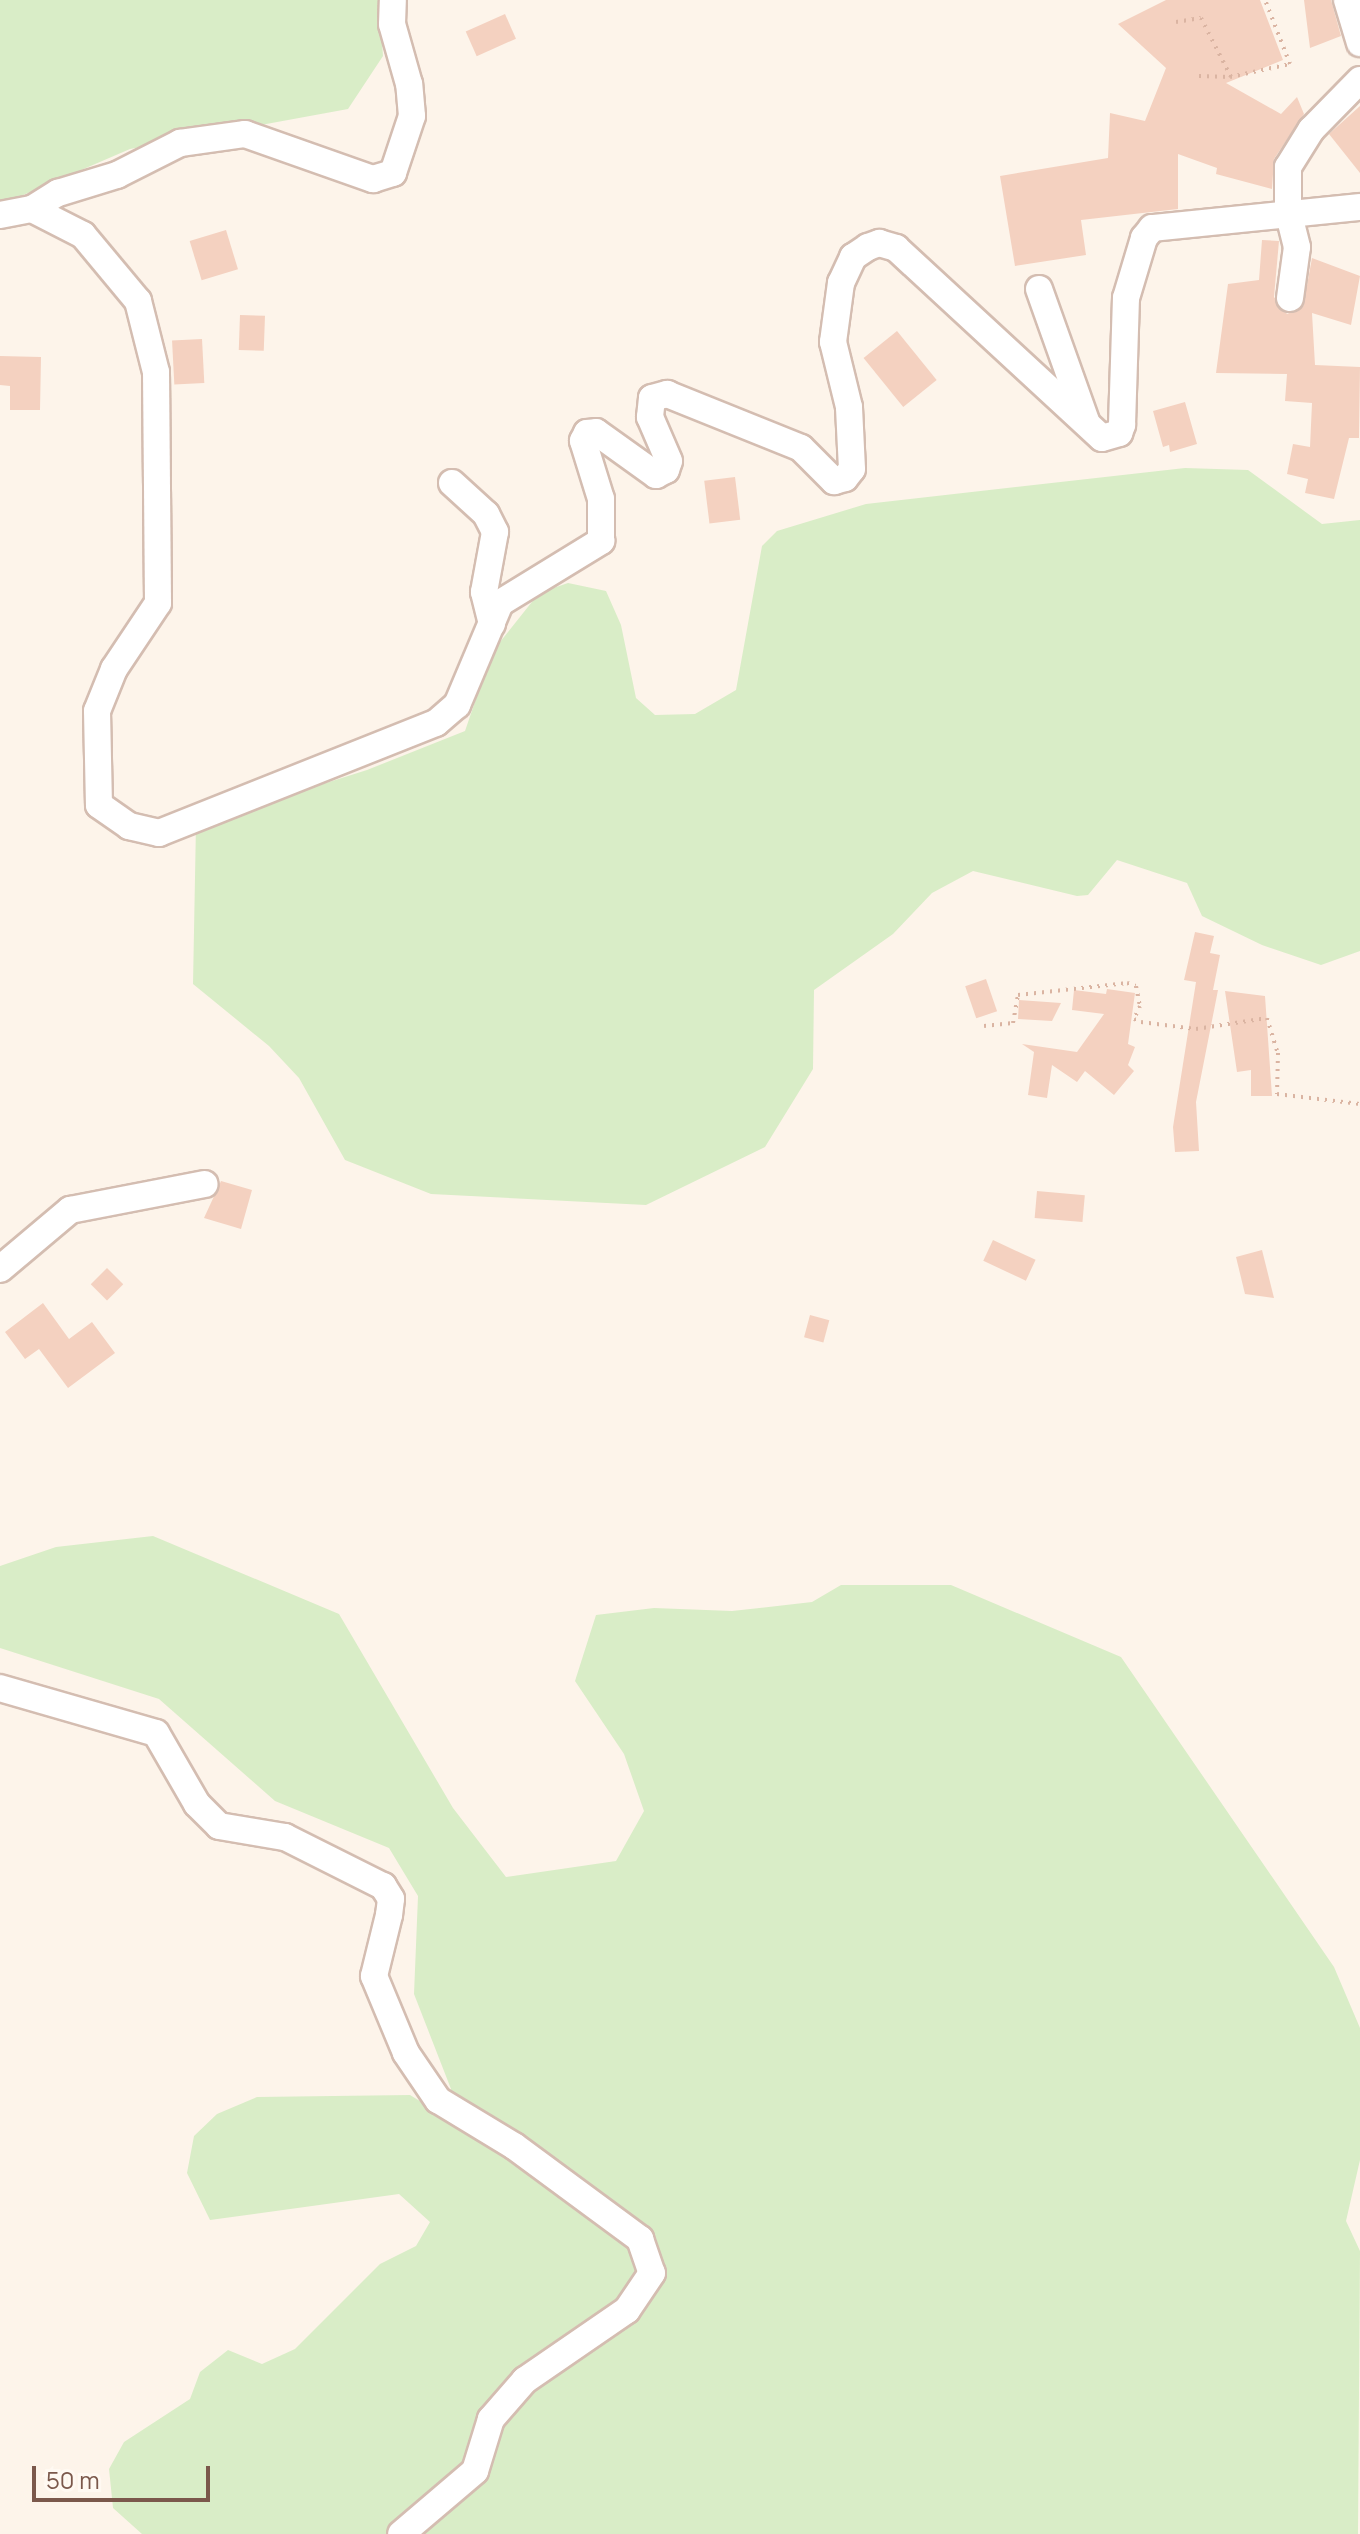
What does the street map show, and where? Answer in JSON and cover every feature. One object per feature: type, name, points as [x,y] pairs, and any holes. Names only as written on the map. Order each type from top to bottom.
[{"type":"street","points":[[0,215],[32,209],[58,193],[117,175],[180,143],[245,134],[373,179],[393,173],[412,116],[409,84],[392,24],[393,0]]},
{"type":"street","points":[[1347,0],[1360,43]]},
{"type":"street","points":[[1290,298],[1297,247],[1288,212],[1292,158],[1311,130],[1360,80]]},
{"type":"street","points":[[32,209],[83,235],[138,301],[156,372],[158,603],[114,669],[97,711],[99,805],[129,826],[159,833],[436,723],[457,705],[500,603],[527,582],[601,541],[601,499],[583,441],[587,433],[596,432],[656,475],[666,470],[669,461],[650,417],[652,398],[667,394],[801,448],[834,481],[845,478],[852,469],[849,407],[833,342],[841,283],[853,257],[879,243],[896,248],[1102,438],[1119,433],[1122,425],[1126,298],[1144,238],[1152,228],[1360,207]]},
{"type":"street","points":[[1039,289],[1087,424]]},
{"type":"street","points":[[452,483],[486,514],[495,532],[484,592],[492,624]]},
{"type":"street","points":[[0,1269],[70,1210],[205,1184]]},
{"type":"street","points":[[0,1688],[156,1733],[197,1804],[219,1826],[285,1837],[383,1886],[391,1899],[374,1976],[406,2053],[438,2100],[514,2146],[640,2239],[652,2273],[627,2310],[525,2380],[491,2419],[475,2471],[401,2534]]},
{"type":"path","points":[[1199,76],[1231,77],[1290,64],[1265,0]]},
{"type":"path","points":[[1176,22],[1201,18],[1231,77]]},
{"type":"path","points":[[984,1026],[1013,1023],[1018,995],[1127,983],[1136,986],[1140,1006],[1134,1019],[1141,1022],[1196,1029],[1267,1018],[1278,1053],[1277,1094],[1360,1104]]},
{"type":"green space","points":[[0,0],[379,0],[383,56],[348,109],[130,149],[0,205]]},
{"type":"green space","points":[[1185,468],[1248,470],[1322,524],[1360,520],[1360,951],[1321,965],[1262,945],[1202,916],[1187,883],[1117,860],[1088,895],[1077,896],[973,871],[932,893],[893,934],[814,990],[813,1069],[765,1147],[646,1205],[431,1194],[345,1160],[299,1078],[269,1046],[193,984],[196,824],[367,770],[465,731],[492,652],[539,593],[568,583],[606,591],[621,625],[636,698],[655,715],[695,714],[736,690],[762,546],[777,531],[866,504]]},
{"type":"green space","points":[[153,1536],[339,1614],[453,1808],[506,1877],[616,1861],[644,1811],[624,1754],[575,1681],[596,1615],[654,1608],[732,1611],[812,1602],[841,1585],[951,1585],[1121,1657],[1334,1967],[1360,2028],[1360,2160],[1346,2221],[1360,2251],[1358,2534],[142,2534],[113,2508],[109,2469],[124,2442],[190,2399],[200,2372],[228,2350],[262,2364],[295,2349],[380,2264],[416,2246],[430,2222],[399,2194],[210,2220],[187,2173],[194,2136],[217,2114],[257,2097],[410,2095],[441,2114],[451,2089],[414,1994],[418,1896],[389,1848],[275,1801],[159,1699],[0,1648],[0,1566],[56,1547]]},
{"type":"building","points":[[1166,0],[1260,0],[1283,60],[1226,83],[1281,114],[1297,97],[1304,114],[1274,159],[1272,189],[1216,174],[1217,168],[1178,154],[1178,209],[1081,220],[1086,255],[1015,266],[1000,176],[1108,158],[1110,113],[1145,121],[1166,68],[1118,24]]},
{"type":"building","points":[[1304,0],[1331,0],[1341,36],[1310,48]]},
{"type":"building","points":[[505,14],[516,39],[477,56],[466,31]]},
{"type":"building","points":[[1360,106],[1360,173],[1329,134]]},
{"type":"building","points":[[226,230],[238,269],[202,280],[190,241]]},
{"type":"building","points":[[1262,240],[1279,241],[1274,297],[1287,314],[1303,307],[1312,258],[1360,276],[1351,325],[1312,313],[1315,365],[1360,367],[1359,438],[1349,438],[1334,499],[1305,493],[1308,479],[1287,474],[1293,444],[1310,447],[1312,403],[1285,401],[1287,374],[1216,373],[1228,284],[1259,280]]},
{"type":"building","points":[[240,315],[265,316],[264,351],[239,350]]},
{"type":"building","points":[[897,331],[937,380],[903,407],[864,358]]},
{"type":"building","points":[[202,339],[204,383],[174,385],[172,341]]},
{"type":"building","points":[[0,356],[41,357],[40,410],[10,410],[10,386],[0,385]]},
{"type":"building","points":[[1185,402],[1197,444],[1170,452],[1169,445],[1163,447],[1153,411]]},
{"type":"building","points":[[735,477],[740,520],[709,523],[704,481]]},
{"type":"building","points":[[1195,932],[1214,936],[1210,953],[1220,955],[1213,990],[1218,990],[1196,1102],[1199,1151],[1175,1152],[1173,1127],[1196,982],[1184,980]]},
{"type":"building","points":[[986,979],[997,1011],[976,1018],[965,986]]},
{"type":"building","points":[[1107,989],[1135,993],[1128,1044],[1135,1047],[1128,1065],[1134,1071],[1114,1095],[1085,1071],[1077,1082],[1052,1065],[1047,1098],[1028,1095],[1034,1052],[1022,1044],[1077,1052],[1104,1014],[1072,1010],[1074,990],[1106,994]]},
{"type":"building","points":[[1225,991],[1265,996],[1272,1096],[1251,1096],[1251,1070],[1237,1072]]},
{"type":"building","points":[[1019,1000],[1061,1003],[1052,1021],[1018,1019]]},
{"type":"building","points":[[221,1181],[252,1190],[241,1229],[204,1218]]},
{"type":"building","points":[[1037,1191],[1085,1195],[1082,1222],[1035,1218]]},
{"type":"building","points":[[993,1240],[1036,1260],[1026,1281],[983,1261]]},
{"type":"building","points":[[1262,1250],[1274,1298],[1245,1294],[1236,1257]]},
{"type":"building","points":[[107,1268],[123,1284],[107,1301],[91,1284]]},
{"type":"building","points":[[43,1303],[69,1339],[92,1322],[115,1353],[68,1388],[39,1349],[25,1359],[5,1332]]},
{"type":"building","points":[[810,1315],[829,1320],[823,1342],[804,1337]]}]
